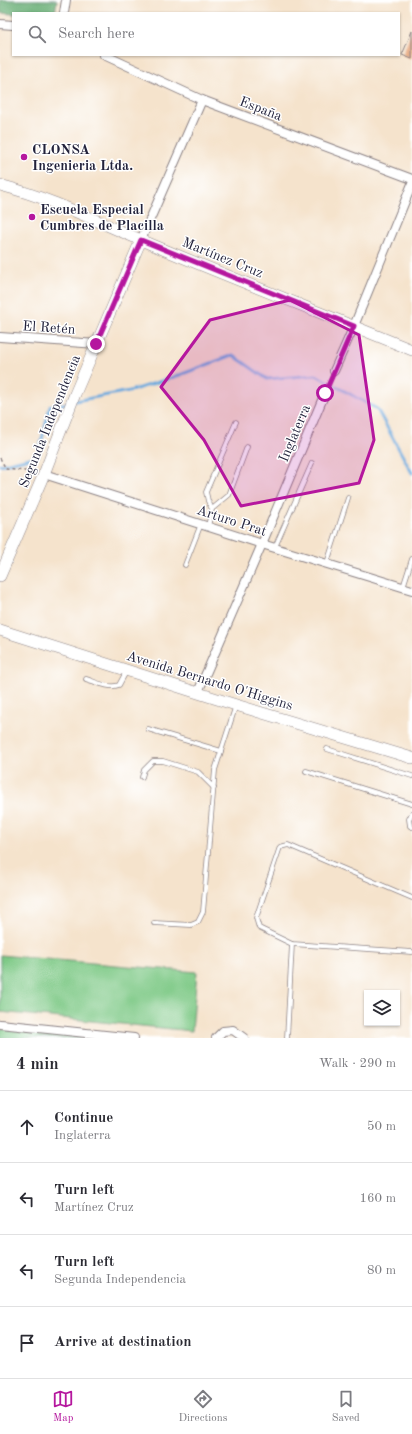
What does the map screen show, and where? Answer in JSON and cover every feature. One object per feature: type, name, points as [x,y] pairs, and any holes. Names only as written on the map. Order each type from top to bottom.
[{"type":"street","points":[[64,12],[66,0]]},
{"type":"street","points":[[0,24],[12,25]]},
{"type":"street","name":"España","points":[[106,56],[202,100],[412,179]]},
{"type":"street","name":"Segunda Independencia","points":[[0,576],[44,474],[96,344],[202,100]]},
{"type":"street","points":[[334,371],[412,184]]},
{"type":"street","name":"Martínez Cruz","points":[[0,185],[65,206],[141,240],[412,350]]},
{"type":"street","name":"El Retén","points":[[0,337],[96,344]]},
{"type":"street","name":"Inglaterra","points":[[198,692],[325,393]]},
{"type":"street","name":"Arturo Prat","points":[[44,474],[262,544],[412,590]]},
{"type":"street","name":"Avenida Bernardo O'Higgins","points":[[0,630],[236,705],[412,758]]},
{"type":"street","points":[[0,1024],[134,1038]]},
{"type":"street","points":[[216,1038],[223,1031],[233,1030],[244,1038]]},
{"type":"lane","points":[[212,509],[206,492],[236,422]]},
{"type":"lane","points":[[185,565],[212,509],[229,495],[247,447]]},
{"type":"lane","points":[[275,547],[312,463]]},
{"type":"lane","points":[[327,563],[348,498]]},
{"type":"lane","points":[[403,587],[412,560]]},
{"type":"lane","points":[[86,679],[115,687],[119,685],[127,670]]},
{"type":"lane","points":[[154,923],[191,925],[198,922],[203,912],[216,770],[236,705]]},
{"type":"lane","points":[[148,730],[222,751]]},
{"type":"lane","points":[[327,749],[412,776]]},
{"type":"lane","points":[[142,777],[144,770],[153,761],[163,761],[198,772],[214,788]]},
{"type":"lane","points":[[306,771],[412,804]]},
{"type":"lane","points":[[412,813],[409,819],[410,826],[412,827]]},
{"type":"lane","points":[[412,898],[288,845],[280,847],[256,918],[259,928],[292,944],[412,952]]},
{"type":"lane","points":[[287,1038],[292,944]]},
{"type":"path","name":"Inglaterra","points":[[325,393],[334,371]]},
{"type":"path","points":[[0,458],[6,469],[44,474]]},
{"type":"highlighted area","points":[[290,300],[359,335],[374,440],[359,483],[241,506],[204,440],[161,387],[210,320]]},
{"type":"green space","points":[[0,0],[57,0],[55,12],[0,13]]},
{"type":"green space","points":[[0,955],[197,972],[192,1031],[0,1012]]},
{"type":"green space","points":[[0,1029],[98,1038],[0,1038]]},
{"type":"building","points":[[412,31],[412,59],[402,55]]},
{"type":"waterway","points":[[75,401],[130,391],[177,376],[233,355],[267,379],[316,375],[377,409],[412,473]]},
{"type":"waterway","points":[[0,465],[38,456],[50,406],[70,403]]},
{"type":"place","name":"CLONSA Ingenieria Ltda.","points":[[24,157]]},
{"type":"place","name":"Escuela Especial Cumbres de Placilla","points":[[32,217]]},
{"type":"route","points":[[96,344],[141,240],[354,326],[325,393]]}]
